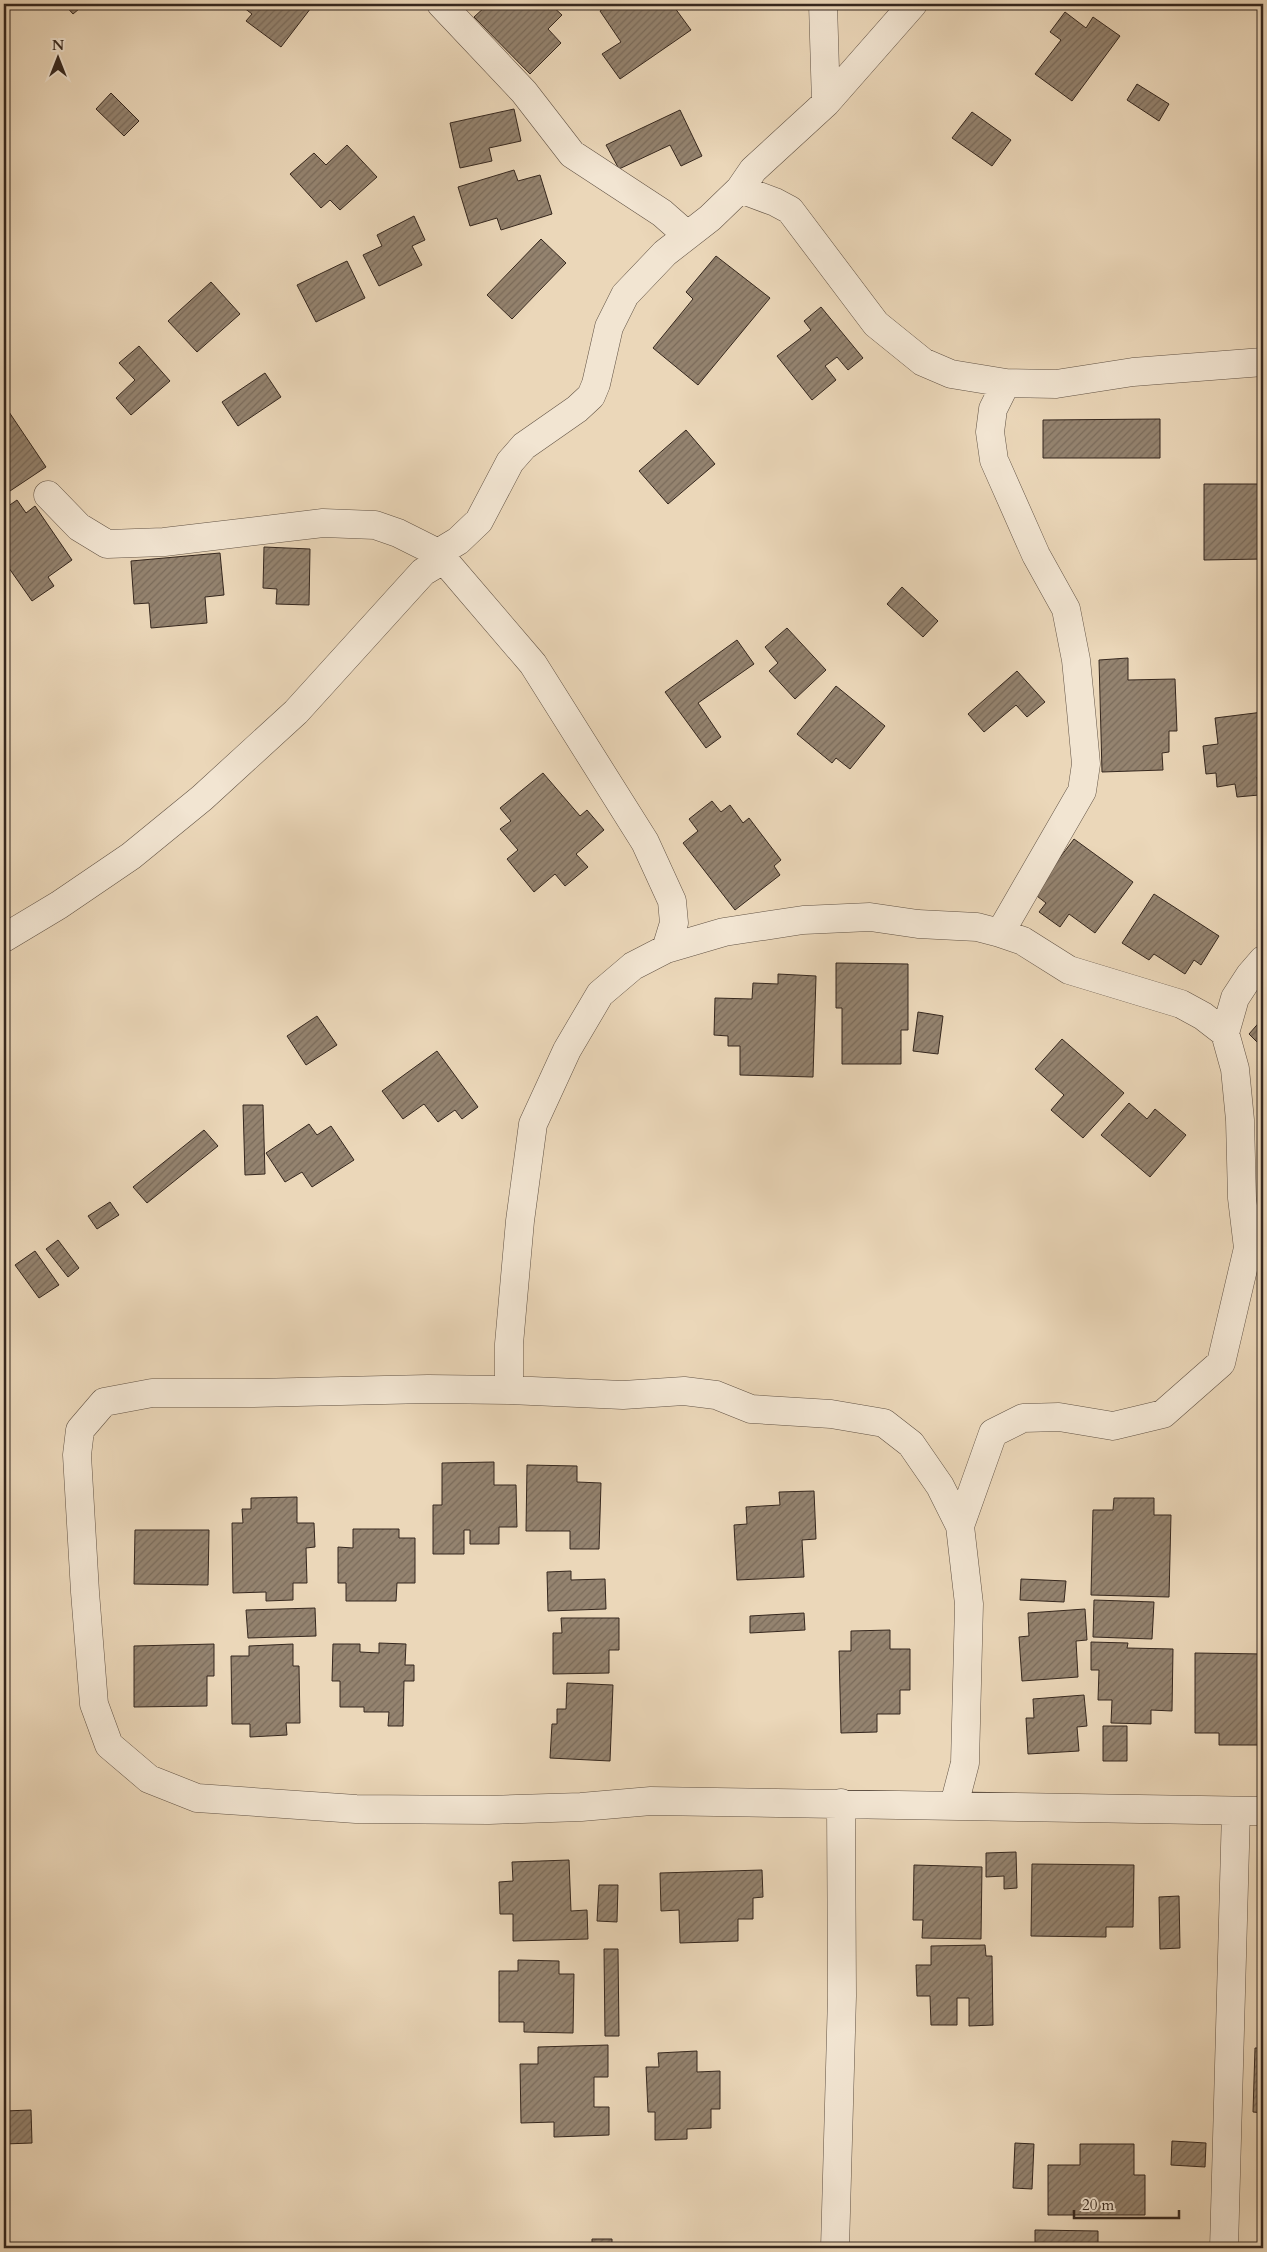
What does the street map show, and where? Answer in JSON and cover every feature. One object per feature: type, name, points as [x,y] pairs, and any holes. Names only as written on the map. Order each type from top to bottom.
[{"type":"street","points":[[441,4],[524,92],[572,154],[662,213],[687,235]]},
{"type":"street","points":[[823,4],[826,103]]},
{"type":"street","points":[[4,938],[59,905],[131,856],[202,798],[296,712],[423,572],[479,521],[510,462],[524,446],[577,409],[591,396],[596,384],[609,327],[625,295],[664,253],[710,218],[740,189],[753,170],[826,103],[913,4]]},
{"type":"street","points":[[740,189],[775,202],[790,210],[876,324],[923,362],[951,374],[1006,383],[1056,384],[1133,372],[1263,362]]},
{"type":"street","points":[[1000,933],[1082,791],[1086,764],[1076,660],[1066,610],[1036,555],[994,460],[990,432],[993,410],[1006,383]]},
{"type":"street","points":[[48,495],[79,527],[107,544],[164,542],[323,523],[375,525],[398,533],[440,557],[533,664],[645,842],[672,901],[674,923],[666,949]]},
{"type":"street","points":[[508,1390],[508,1344],[520,1220],[533,1124],[567,1050],[600,994],[634,966],[666,949],[724,932],[803,920],[870,917],[918,924],[976,927],[1023,941],[1069,970],[1181,1004],[1204,1016],[1225,1033]]},
{"type":"street","points":[[960,1526],[993,1433],[1024,1418],[1059,1417],[1113,1426],[1163,1414],[1221,1363],[1248,1248],[1242,1198],[1240,1120],[1235,1069],[1225,1033],[1235,998],[1263,960]]},
{"type":"street","points":[[954,1805],[965,1763],[970,1604],[960,1526],[940,1486],[911,1444],[884,1423],[831,1414],[751,1409],[716,1396],[684,1391],[624,1396],[508,1390],[152,1393],[104,1402],[80,1430],[78,1455],[84,1592],[94,1704],[109,1745],[149,1779],[197,1798],[356,1809],[489,1810],[581,1807],[651,1801],[1263,1811]]},
{"type":"street","points":[[835,2248],[842,1996],[841,1803]]},
{"type":"street","points":[[1224,2248],[1236,1811]]},
{"type":"building","points":[[64,4],[85,4],[73,14]]},
{"type":"building","points":[[239,4],[314,4],[281,47],[246,21],[252,14]]},
{"type":"building","points":[[483,4],[550,4],[562,15],[548,29],[561,43],[530,74],[474,17],[486,6]]},
{"type":"building","points":[[611,4],[672,4],[691,30],[620,79],[602,54],[621,42],[600,11]]},
{"type":"building","points":[[1065,12],[1086,28],[1093,17],[1120,36],[1072,101],[1035,74],[1061,40],[1050,32]]},
{"type":"building","points":[[1137,84],[1169,104],[1159,121],[1127,100]]},
{"type":"building","points":[[111,93],[139,121],[124,136],[96,109]]},
{"type":"building","points":[[514,109],[521,141],[489,148],[492,161],[460,168],[450,123]]},
{"type":"building","points":[[680,110],[702,156],[681,166],[670,145],[619,169],[606,145]]},
{"type":"building","points":[[972,112],[1011,140],[992,166],[952,138]]},
{"type":"building","points":[[347,145],[377,177],[340,210],[330,200],[321,208],[290,174],[314,153],[326,165]]},
{"type":"building","points":[[514,170],[518,181],[540,175],[552,214],[501,230],[497,218],[470,226],[458,187]]},
{"type":"building","points":[[414,216],[425,240],[412,246],[422,265],[379,286],[363,255],[382,246],[377,235]]},
{"type":"building","points":[[541,239],[566,263],[512,319],[487,295]]},
{"type":"building","points":[[716,256],[770,298],[698,385],[653,348],[693,299],[686,292]]},
{"type":"building","points":[[347,261],[365,298],[316,322],[297,285]]},
{"type":"building","points":[[211,282],[240,314],[197,352],[168,321]]},
{"type":"building","points":[[821,307],[863,358],[848,370],[837,357],[825,366],[836,380],[812,400],[777,356],[811,330],[804,321]]},
{"type":"building","points":[[139,346],[170,381],[131,415],[116,398],[135,380],[119,363]]},
{"type":"building","points":[[265,373],[281,397],[238,426],[222,402]]},
{"type":"building","points":[[4,407],[46,467],[4,495]]},
{"type":"building","points":[[1160,419],[1160,458],[1043,458],[1043,420]]},
{"type":"building","points":[[686,430],[715,464],[668,504],[639,471]]},
{"type":"building","points":[[1204,484],[1263,484],[1263,559],[1204,560]]},
{"type":"building","points":[[17,500],[26,513],[35,506],[72,560],[48,577],[54,586],[32,601],[4,561],[4,509]]},
{"type":"building","points":[[264,547],[310,549],[309,605],[276,604],[277,589],[263,588]]},
{"type":"building","points":[[220,553],[224,595],[205,597],[207,623],[151,628],[149,603],[134,604],[131,561]]},
{"type":"building","points":[[902,587],[938,621],[923,637],[887,604]]},
{"type":"building","points":[[787,628],[826,670],[795,699],[769,671],[778,663],[765,647]]},
{"type":"building","points":[[737,640],[754,664],[698,703],[721,737],[706,748],[665,692]]},
{"type":"building","points":[[1128,658],[1128,680],[1175,679],[1177,731],[1169,731],[1169,752],[1162,753],[1163,770],[1102,772],[1099,660]]},
{"type":"building","points":[[1017,671],[1045,702],[1027,717],[1016,705],[984,732],[968,714]]},
{"type":"building","points":[[836,686],[885,726],[850,769],[836,758],[832,763],[797,734]]},
{"type":"building","points":[[1263,712],[1263,776],[1257,777],[1259,795],[1237,797],[1235,784],[1217,787],[1216,773],[1206,774],[1203,746],[1218,744],[1215,718]]},
{"type":"building","points":[[543,773],[580,816],[587,810],[604,830],[576,854],[588,867],[565,886],[555,874],[534,892],[507,859],[518,850],[500,829],[511,821],[500,808]]},
{"type":"building","points":[[712,801],[721,812],[730,805],[743,823],[749,818],[781,860],[774,866],[780,875],[735,910],[683,843],[698,831],[689,819]]},
{"type":"building","points":[[1074,839],[1133,882],[1095,933],[1069,914],[1060,927],[1039,912],[1046,903],[1033,893]]},
{"type":"building","points":[[1154,894],[1219,936],[1201,965],[1194,960],[1185,974],[1154,954],[1149,960],[1122,943]]},
{"type":"building","points":[[836,963],[908,964],[908,1030],[901,1030],[901,1064],[842,1064],[842,1008],[836,1008]]},
{"type":"building","points":[[778,974],[816,976],[813,1077],[740,1075],[740,1046],[728,1046],[728,1036],[714,1035],[715,998],[752,999],[753,983],[778,984]]},
{"type":"building","points":[[918,1012],[943,1016],[938,1054],[913,1051]]},
{"type":"building","points":[[317,1016],[337,1045],[306,1065],[287,1036]]},
{"type":"building","points":[[1263,1018],[1263,1048],[1249,1034]]},
{"type":"building","points":[[1062,1039],[1124,1093],[1083,1138],[1051,1110],[1064,1095],[1035,1069]]},
{"type":"building","points":[[437,1051],[478,1107],[462,1119],[455,1110],[438,1122],[424,1104],[403,1119],[382,1091]]},
{"type":"building","points":[[1129,1103],[1147,1119],[1155,1109],[1186,1135],[1150,1177],[1101,1135]]},
{"type":"building","points":[[243,1105],[263,1105],[265,1174],[245,1175]]},
{"type":"building","points":[[309,1124],[317,1135],[331,1126],[354,1160],[312,1187],[302,1172],[285,1182],[266,1153]]},
{"type":"building","points":[[204,1130],[218,1146],[147,1203],[133,1187]]},
{"type":"building","points":[[110,1202],[119,1215],[97,1229],[88,1216]]},
{"type":"building","points":[[58,1240],[79,1268],[68,1277],[46,1249]]},
{"type":"building","points":[[35,1251],[59,1285],[39,1298],[15,1265]]},
{"type":"building","points":[[494,1462],[494,1485],[516,1485],[517,1527],[499,1527],[499,1544],[470,1544],[470,1530],[464,1530],[464,1554],[433,1554],[433,1505],[442,1505],[442,1463]]},
{"type":"building","points":[[527,1465],[577,1466],[577,1482],[601,1483],[599,1549],[570,1549],[570,1531],[526,1531]]},
{"type":"building","points":[[814,1491],[816,1539],[802,1540],[804,1577],[737,1580],[734,1525],[747,1524],[746,1507],[780,1505],[779,1492]]},
{"type":"building","points":[[297,1497],[297,1523],[314,1523],[315,1547],[306,1548],[307,1583],[293,1583],[293,1600],[266,1601],[266,1592],[233,1593],[232,1523],[243,1523],[242,1509],[251,1509],[251,1498]]},
{"type":"building","points":[[1114,1498],[1154,1498],[1154,1515],[1171,1515],[1169,1597],[1091,1595],[1093,1510],[1113,1510]]},
{"type":"building","points":[[353,1529],[399,1529],[399,1538],[415,1538],[415,1583],[397,1583],[396,1601],[346,1601],[346,1583],[338,1583],[338,1547],[353,1548]]},
{"type":"building","points":[[135,1530],[209,1530],[208,1585],[134,1584]]},
{"type":"building","points":[[571,1571],[571,1580],[605,1579],[606,1609],[548,1611],[547,1572]]},
{"type":"building","points":[[1021,1579],[1066,1581],[1064,1602],[1020,1600]]},
{"type":"building","points":[[1094,1600],[1154,1602],[1152,1639],[1093,1637]]},
{"type":"building","points":[[315,1608],[316,1636],[248,1638],[246,1610]]},
{"type":"building","points":[[1085,1609],[1087,1640],[1076,1641],[1078,1677],[1022,1681],[1019,1637],[1029,1636],[1028,1613]]},
{"type":"building","points":[[804,1613],[805,1630],[750,1633],[750,1616]]},
{"type":"building","points":[[561,1618],[619,1618],[619,1650],[609,1650],[609,1673],[553,1674],[553,1633],[562,1633]]},
{"type":"building","points":[[890,1630],[890,1649],[910,1649],[910,1690],[900,1690],[900,1714],[877,1714],[877,1732],[841,1733],[839,1651],[851,1651],[851,1631]]},
{"type":"building","points":[[1091,1642],[1128,1643],[1127,1648],[1173,1649],[1172,1711],[1151,1710],[1151,1724],[1111,1723],[1112,1700],[1098,1700],[1099,1670],[1091,1670]]},
{"type":"building","points":[[379,1643],[406,1644],[405,1665],[414,1665],[414,1681],[404,1681],[403,1726],[388,1726],[389,1712],[364,1712],[364,1707],[340,1707],[340,1681],[332,1681],[333,1644],[360,1644],[360,1652],[379,1653]]},
{"type":"building","points":[[214,1644],[214,1676],[207,1676],[207,1706],[134,1707],[134,1646]]},
{"type":"building","points":[[293,1644],[293,1666],[299,1666],[300,1723],[286,1723],[287,1735],[250,1737],[250,1724],[232,1724],[231,1656],[249,1656],[249,1646]]},
{"type":"building","points":[[4,1648],[7,1648],[6,1715],[4,1715]]},
{"type":"building","points":[[1195,1653],[1263,1654],[1263,1745],[1219,1745],[1219,1733],[1195,1733]]},
{"type":"building","points":[[567,1683],[613,1685],[610,1761],[550,1758],[552,1724],[557,1724],[557,1709],[566,1709]]},
{"type":"building","points":[[1084,1695],[1087,1726],[1077,1727],[1079,1751],[1028,1754],[1026,1718],[1034,1718],[1033,1699]]},
{"type":"building","points":[[1103,1726],[1127,1726],[1127,1761],[1103,1761]]},
{"type":"building","points":[[4,1786],[7,1786],[9,1822],[4,1822]]},
{"type":"building","points":[[1016,1852],[1017,1888],[1004,1889],[1004,1876],[986,1877],[986,1853]]},
{"type":"building","points":[[569,1860],[571,1911],[587,1910],[588,1939],[513,1941],[513,1914],[500,1914],[499,1882],[513,1881],[512,1862]]},
{"type":"building","points":[[1032,1864],[1134,1865],[1133,1927],[1106,1927],[1106,1937],[1031,1936]]},
{"type":"building","points":[[914,1865],[982,1867],[981,1939],[922,1938],[923,1920],[913,1920]]},
{"type":"building","points":[[762,1870],[763,1897],[753,1898],[753,1919],[738,1919],[738,1941],[680,1943],[679,1910],[661,1911],[660,1873]]},
{"type":"building","points":[[599,1885],[618,1885],[617,1922],[597,1921]]},
{"type":"building","points":[[1179,1896],[1180,1948],[1160,1949],[1159,1897]]},
{"type":"building","points":[[985,1945],[986,1956],[992,1956],[993,2025],[969,2026],[969,1998],[957,1998],[957,2025],[931,2025],[930,1996],[917,1996],[916,1965],[931,1965],[931,1946]]},
{"type":"building","points":[[604,1949],[618,1949],[619,2036],[605,2036]]},
{"type":"building","points":[[518,1960],[559,1961],[559,1974],[574,1974],[573,2033],[524,2032],[524,2022],[499,2022],[499,1971],[518,1971]]},
{"type":"building","points":[[608,2045],[608,2077],[594,2077],[594,2107],[609,2107],[609,2135],[554,2137],[554,2122],[521,2123],[520,2064],[538,2064],[538,2047]]},
{"type":"building","points":[[1255,2048],[1263,2048],[1263,2113],[1253,2112]]},
{"type":"building","points":[[697,2051],[697,2072],[720,2071],[720,2109],[711,2109],[711,2128],[687,2129],[687,2139],[655,2140],[655,2112],[648,2112],[646,2067],[659,2067],[658,2053]]},
{"type":"building","points":[[31,2110],[32,2143],[4,2144],[4,2111]]},
{"type":"building","points":[[1172,2141],[1206,2143],[1205,2167],[1171,2165]]},
{"type":"building","points":[[1015,2143],[1034,2144],[1032,2189],[1013,2188]]},
{"type":"building","points":[[1080,2144],[1134,2144],[1134,2175],[1145,2175],[1145,2215],[1048,2215],[1048,2165],[1080,2165]]},
{"type":"building","points":[[1035,2230],[1098,2231],[1098,2248],[1035,2248]]},
{"type":"building","points":[[592,2239],[612,2239],[612,2248],[592,2248]]}]
